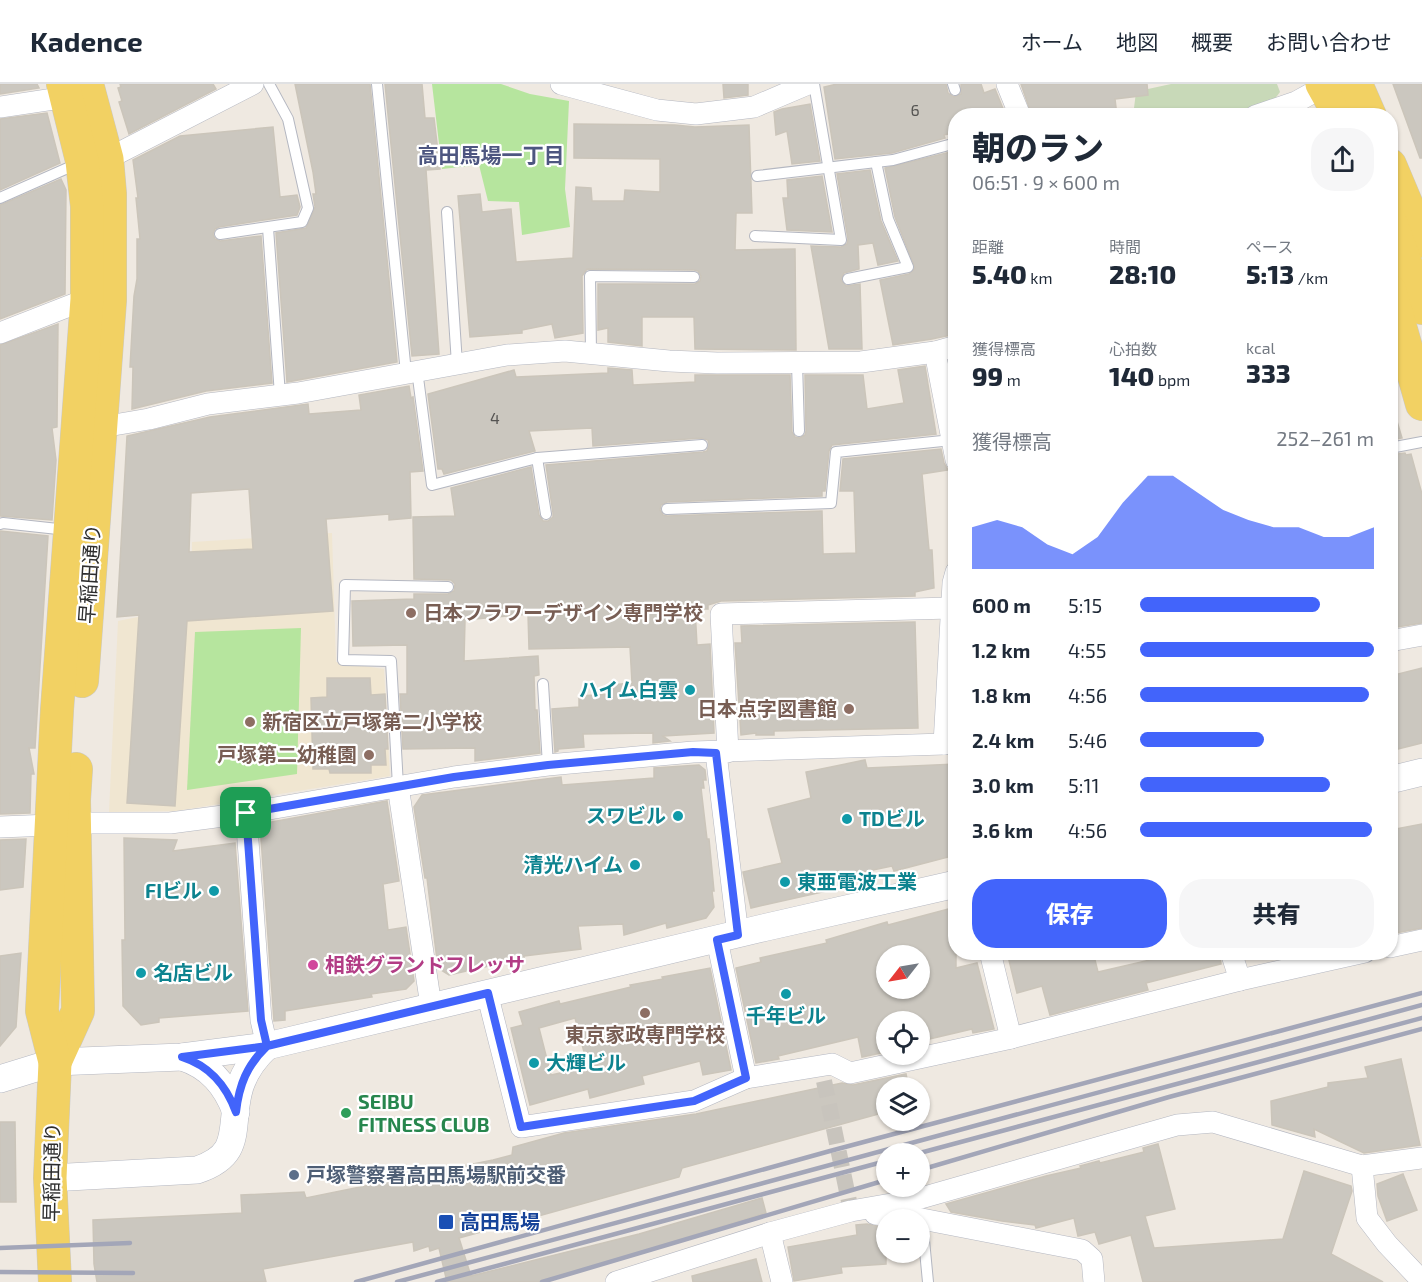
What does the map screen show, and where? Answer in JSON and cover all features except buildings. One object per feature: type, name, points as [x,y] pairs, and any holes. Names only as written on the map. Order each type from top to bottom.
[{"type":"main road","points":[[1347,84],[1353,108]]},
{"type":"main road","points":[[1356,84],[1366,108]]},
{"type":"main road","name":"早稲田通り","points":[[55,1282],[50,1178],[56,1062],[78,1011],[63,824],[70,530],[84,366],[99,299],[110,194],[94,160],[72,88]]},
{"type":"main road","points":[[1318,94],[1333,108]]},
{"type":"main road","points":[[1398,184],[1422,241]]},
{"type":"main road","points":[[1398,243],[1422,308]]},
{"type":"main road","name":"早稲田通り","points":[[63,824],[74,800],[102,427],[99,299]]},
{"type":"main road","points":[[1398,319],[1422,404]]},
{"type":"street","points":[[94,160],[253,84]]},
{"type":"street","points":[[561,84],[657,110],[696,114],[754,107],[808,84]]},
{"type":"street","points":[[1007,84],[1017,108]]},
{"type":"street","points":[[0,107],[72,88]]},
{"type":"street","points":[[1278,108],[1318,94]]},
{"type":"street","points":[[0,333],[99,299]]},
{"type":"street","points":[[102,427],[149,419],[208,404],[280,395],[507,355],[565,351],[679,362],[798,363],[861,362],[945,349],[948,383]]},
{"type":"street","points":[[746,1078],[728,937],[722,753],[721,614],[948,608]]},
{"type":"street","points":[[1398,639],[1422,634]]},
{"type":"street","points":[[0,827],[170,823],[246,813],[454,777],[548,765],[693,752],[722,753],[948,743]]},
{"type":"street","points":[[1398,778],[1422,772]]},
{"type":"street","points":[[398,786],[401,851],[430,1006]]},
{"type":"street","points":[[246,813],[261,1020],[267,1046]]},
{"type":"street","points":[[0,1079],[56,1062],[182,1057],[267,1046],[948,886]]},
{"type":"street","points":[[1398,945],[1422,940]]},
{"type":"street","points":[[992,960],[1011,1038]]},
{"type":"street","points":[[1234,960],[1240,980]]},
{"type":"street","points":[[488,993],[521,1127],[694,1101],[746,1078],[832,1064],[850,1073],[1011,1038],[1240,980],[1329,960]]},
{"type":"street","points":[[50,1178],[185,1171],[207,1167],[223,1155],[229,1147],[235,1130],[238,1092],[254,1059],[267,1046]]},
{"type":"street","points":[[182,1057],[201,1065],[217,1078],[231,1098],[236,1112]]},
{"type":"street","points":[[616,1282],[770,1233],[860,1210],[914,1200],[1177,1125],[1213,1122],[1362,1166],[1422,1158]]},
{"type":"street","points":[[1362,1166],[1367,1218],[1395,1253],[1422,1281]]},
{"type":"street","points":[[860,1210],[867,1214],[876,1215]]},
{"type":"street","points":[[930,1221],[1082,1250],[1092,1259],[1094,1282]]},
{"type":"street","points":[[770,1233],[782,1282]]},
{"type":"lane","points":[[220,234],[302,222],[308,208],[288,119],[269,84]]},
{"type":"lane","points":[[377,84],[411,372],[432,485],[537,458],[702,445]]},
{"type":"lane","points":[[755,236],[841,240],[814,84]]},
{"type":"lane","points":[[757,176],[893,160],[948,145]]},
{"type":"lane","points":[[0,198],[94,160]]},
{"type":"lane","points":[[848,279],[908,267],[888,219],[876,162]]},
{"type":"lane","points":[[447,212],[457,364]]},
{"type":"lane","points":[[268,228],[280,395]]},
{"type":"lane","points":[[591,353],[590,276],[694,277]]},
{"type":"lane","points":[[798,363],[799,431]]},
{"type":"lane","points":[[1398,446],[1422,441]]},
{"type":"lane","points":[[667,509],[831,503],[836,452],[948,450]]},
{"type":"lane","points":[[537,458],[546,514]]},
{"type":"lane","points":[[0,524],[70,530]]},
{"type":"lane","points":[[398,786],[392,662],[343,660],[345,585],[448,587]]},
{"type":"lane","points":[[543,684],[548,765]]},
{"type":"lane","points":[[926,1263],[928,1282]]},
{"type":"shaded area","name":"新宿区立戸塚第二小学校","points":[[332,533],[336,662],[384,669],[390,776],[176,811],[109,812],[118,621],[138,617],[191,614],[192,542]]},
{"type":"green space","points":[[432,84],[501,84],[530,94],[569,101],[565,189],[570,227],[522,235],[519,202],[488,201],[479,165],[442,169]]},
{"type":"green space","points":[[1137,84],[1147,84],[1148,89],[1171,84],[1277,84],[1280,92],[1274,100],[1251,108],[1134,108]]},
{"type":"green space","points":[[301,628],[297,774],[187,790],[195,632]]},
{"type":"tunnel","points":[[824,1081],[851,1211]]},
{"type":"railway","points":[[356,1282],[830,1151],[1422,993]]},
{"type":"railway","points":[[397,1282],[1422,1005]]},
{"type":"railway","points":[[930,1150],[1422,1018]]},
{"type":"railway","points":[[930,1167],[1169,1097],[1422,1029]]},
{"type":"railway","points":[[437,1282],[876,1164]]},
{"type":"railway","points":[[542,1282],[876,1183]]},
{"type":"railway","points":[[0,1248],[130,1243]]},
{"type":"railway","points":[[0,1272],[133,1273]]},
{"type":"place","name":"日本フラワーデザイン専門学校","points":[[411,613]]},
{"type":"place","name":"ハイム白雲","points":[[690,690]]},
{"type":"place","name":"日本点字図書館","points":[[849,709]]},
{"type":"place","name":"新宿区立戸塚第二小学校","points":[[250,722]]},
{"type":"place","name":"戸塚第二幼稚園","points":[[369,755]]},
{"type":"place","name":"スワビル","points":[[678,816]]},
{"type":"place","name":"TDビル","points":[[847,819]]},
{"type":"place","name":"清光ハイム","points":[[635,865]]},
{"type":"place","name":"東亜電波工業","points":[[785,882]]},
{"type":"place","name":"FIビル","points":[[214,891]]},
{"type":"place","name":"相鉄グランドフレッサ","points":[[313,965]]},
{"type":"place","name":"名店ビル","points":[[141,973]]},
{"type":"place","name":"千年ビル","points":[[786,994]]},
{"type":"place","name":"東京家政専門学校","points":[[645,1013]]},
{"type":"place","name":"大輝ビル","points":[[534,1063]]},
{"type":"place","name":"SEIBU FITNESS CLUB","points":[[346,1113]]},
{"type":"place","name":"戸塚警察署高田馬場駅前交番","points":[[294,1175]]},
{"type":"place","name":"高田馬場","points":[[446,1222]]},
{"type":"district","name":"高田馬場一丁目","points":[[491,156]]},
{"type":"route","points":[[246,813],[261,1020],[267,1046],[182,1057],[201,1065],[217,1078],[231,1098],[236,1112],[238,1092],[245,1075],[254,1059],[267,1046],[488,993],[521,1127],[694,1101],[746,1078],[717,940],[738,935],[716,753],[693,752],[548,765],[454,777],[246,813]]}]
